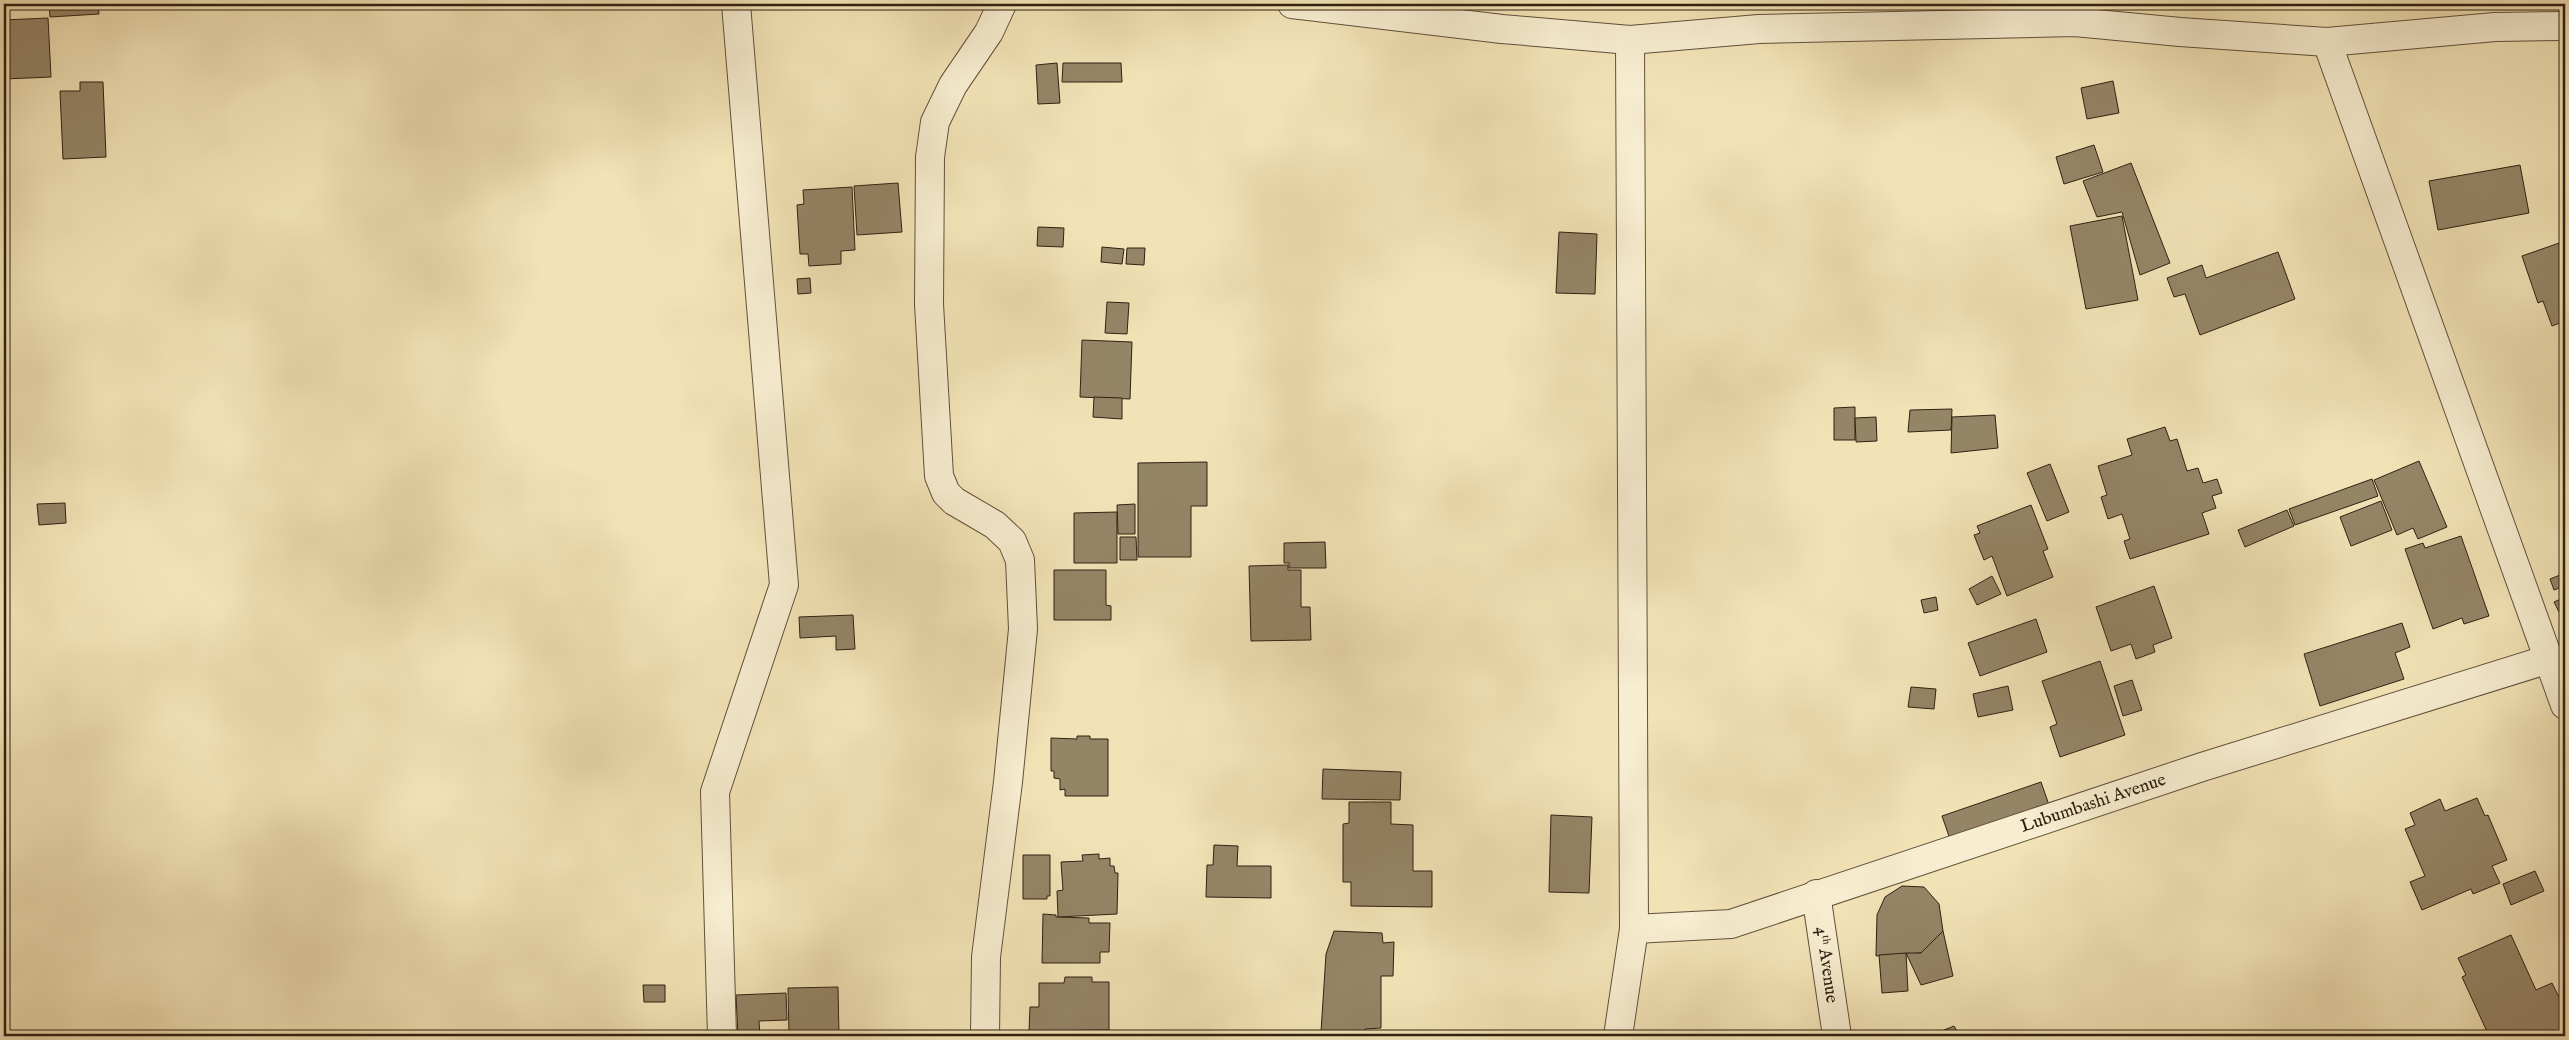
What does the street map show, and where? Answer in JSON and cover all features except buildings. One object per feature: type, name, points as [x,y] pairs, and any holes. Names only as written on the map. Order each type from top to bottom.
[{"type":"street","points":[[722,1036],[715,792],[784,585],[736,4]]},
{"type":"street","points":[[985,1036],[986,958],[1008,782],[1023,629],[1020,560],[1012,541],[995,525],[954,501],[946,493],[939,476],[929,304],[930,157],[935,122],[953,85],[989,32],[1002,4]]},
{"type":"street","points":[[1292,4],[1502,29],[1630,40],[1758,29],[2075,22],[2180,32],[2327,42],[2495,27],[2565,26]]},
{"type":"street","points":[[1618,1036],[1634,929],[1630,40]]},
{"type":"street","points":[[2327,42],[2565,705]]},
{"type":"street","name":"Lubumbashi Avenue","points":[[1634,929],[1730,924],[2202,767],[2549,659]]},
{"type":"street","name":"4ᵗʰ Avenue","points":[[1816,894],[1837,1036]]}]
